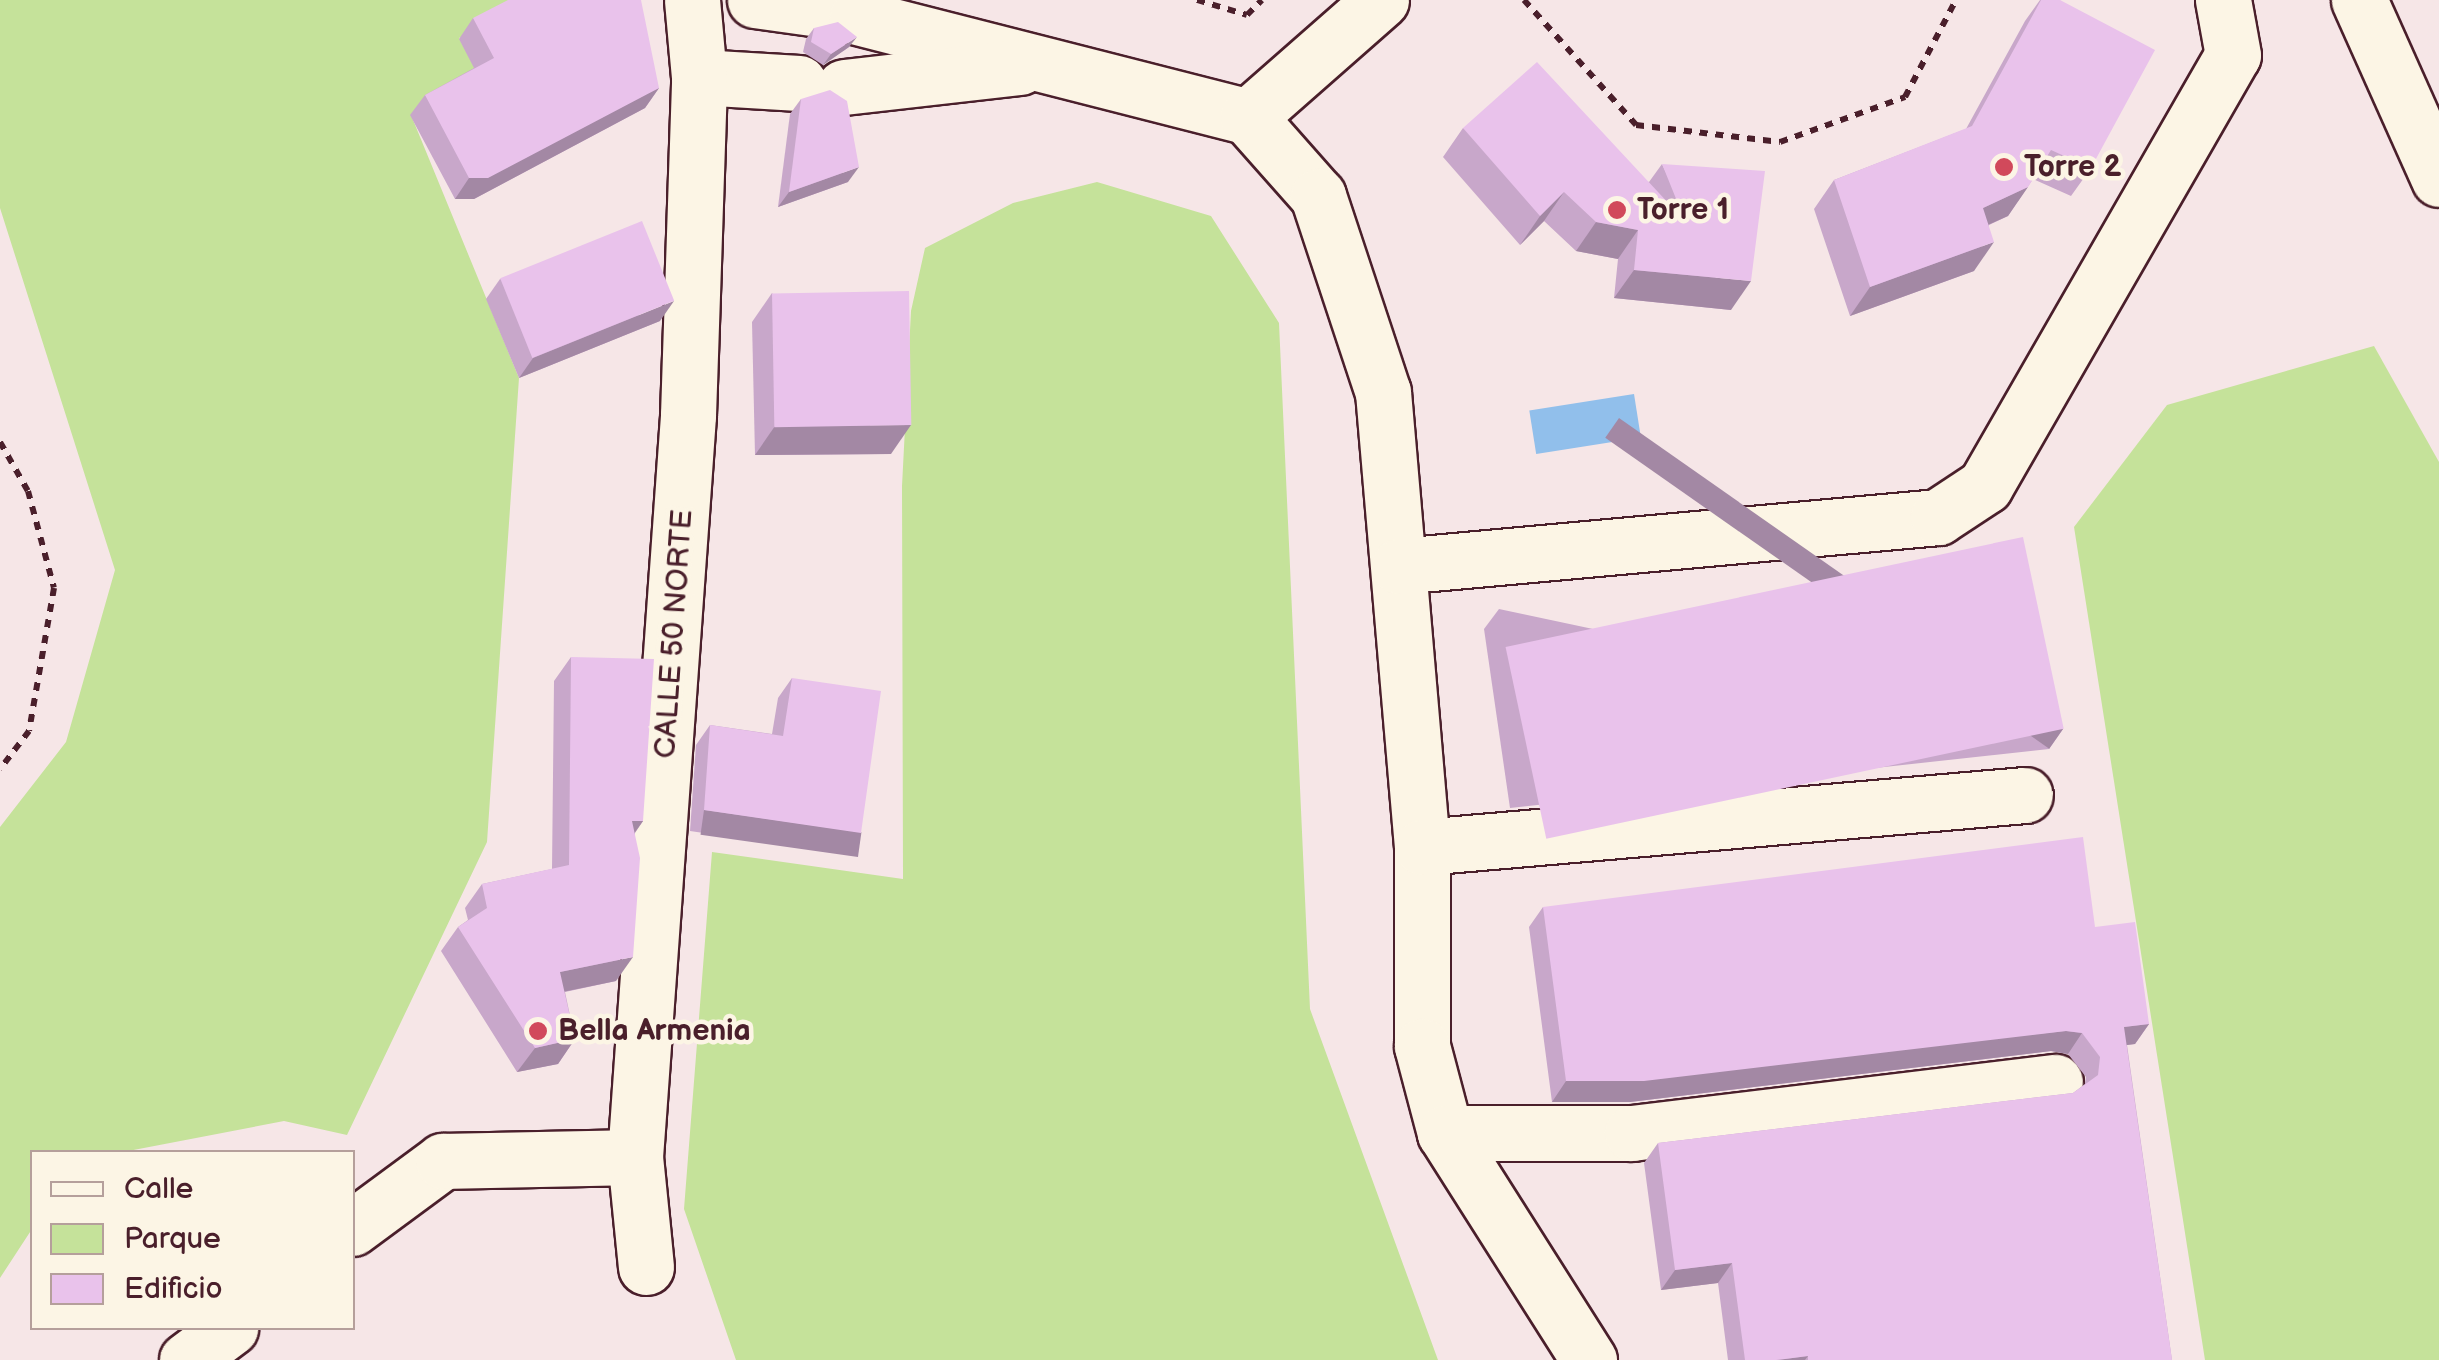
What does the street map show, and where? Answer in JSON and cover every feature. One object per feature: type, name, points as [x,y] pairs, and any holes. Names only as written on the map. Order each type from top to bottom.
[{"type":"street","name":"CALLE 50 NORTE","points":[[646,1267],[635,1157],[688,416],[698,77],[692,0]]},
{"type":"street","points":[[755,0],[835,13],[1024,66],[1248,117],[1318,196],[1344,260],[1383,392],[1422,847],[1422,1046],[1445,1133],[1588,1360]]},
{"type":"street","points":[[1248,117],[1381,0]]},
{"type":"street","points":[[2359,0],[2439,179]]},
{"type":"street","points":[[1399,566],[1938,517],[1985,486],[2233,55],[2221,2]]},
{"type":"street","points":[[698,77],[822,85],[1024,66]]},
{"type":"street","points":[[1422,847],[2025,795]]},
{"type":"street","points":[[1445,1133],[1632,1132],[2054,1082]]},
{"type":"street","points":[[355,1226],[443,1161],[635,1157]]},
{"type":"street","points":[[187,1360],[227,1330]]},
{"type":"path","points":[[1197,0],[1247,14],[1262,0]]},
{"type":"path","points":[[1524,0],[1636,124],[1780,142],[1904,97],[1956,0]]},
{"type":"path","points":[[0,442],[28,491],[54,588],[29,731],[0,769]]},
{"type":"green space","points":[[0,0],[530,0],[459,38],[480,78],[411,115],[519,378],[487,842],[347,1135],[284,1121],[133,1150],[30,1150],[30,1232],[0,1278],[0,827],[66,742],[115,570],[0,208]]},
{"type":"green space","points":[[1097,182],[1211,216],[1279,323],[1310,1009],[1438,1360],[736,1360],[684,1209],[712,852],[903,879],[902,486],[911,311],[925,248],[1013,203]]},
{"type":"green space","points":[[2374,346],[2439,462],[2439,1360],[2205,1360],[2074,527],[2167,405]]},
{"type":"water","points":[[1634,394],[1641,437],[1536,454],[1529,411]]},
{"type":"building","points":[[508,0],[641,0],[659,88],[488,178],[469,178],[425,95],[494,58],[473,18]]},
{"type":"building","name":"Torre 2","points":[[2041,0],[2060,0],[2155,50],[2091,168],[2051,150],[2028,187],[1983,208],[1994,242],[1870,287],[1834,180],[1972,126]]},
{"type":"building","points":[[838,22],[857,37],[831,54],[811,42],[814,28]]},
{"type":"building","name":"Torre 1","points":[[1537,62],[1685,221],[1662,164],[1765,171],[1751,281],[1634,270],[1638,230],[1596,222],[1564,192],[1540,216],[1463,128]]},
{"type":"building","points":[[830,90],[847,101],[859,167],[789,192],[801,99]]},
{"type":"building","points":[[642,221],[674,301],[532,358],[500,278]]},
{"type":"building","points":[[909,291],[911,425],[774,427],[772,293]]},
{"type":"building","points":[[2023,537],[2064,729],[1546,839],[1506,647]]},
{"type":"building","points":[[571,657],[654,659],[643,821],[632,821],[640,858],[633,957],[560,972],[575,1039],[535,1048],[458,927],[487,908],[482,884],[569,865]]},
{"type":"building","points":[[792,678],[881,691],[861,833],[704,810],[710,725],[783,736]]},
{"type":"building","points":[[2083,837],[2095,927],[2135,922],[2149,1024],[2124,1027],[2172,1360],[1808,1360],[1808,1356],[1745,1360],[1732,1263],[1675,1270],[1658,1143],[2073,1093],[2098,1075],[2100,1057],[2082,1033],[2066,1031],[1644,1081],[1566,1081],[1543,907]]},
{"type":"place","name":"Torre 2","points":[[2004,167]]},
{"type":"place","name":"Torre 1","points":[[1617,210]]},
{"type":"place","name":"Bella Armenia","points":[[538,1031]]}]
